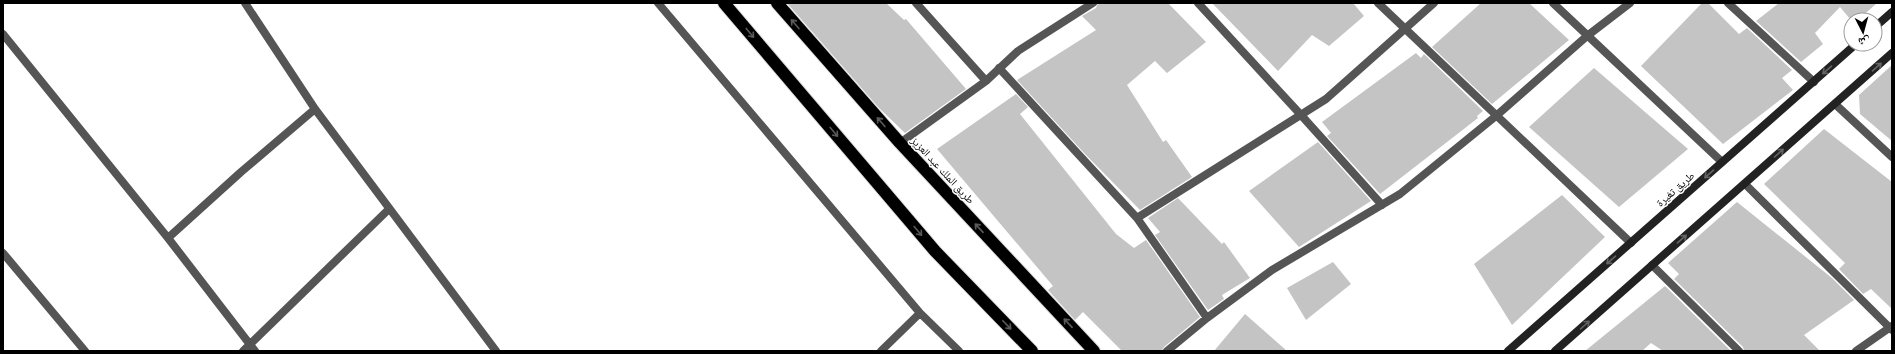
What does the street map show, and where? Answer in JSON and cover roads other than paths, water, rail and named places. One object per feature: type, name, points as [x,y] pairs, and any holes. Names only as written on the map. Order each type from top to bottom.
[{"type":"highway","points":[[724,3],[935,251],[1032,351]]},
{"type":"highway","name":"طريق الملك عبد العزيز","points":[[777,3],[900,143],[1094,351]]},
{"type":"main road","points":[[1883,20],[1892,12]]},
{"type":"main road","name":"طريق تغيرة","points":[[1508,351],[1847,52]]},
{"type":"main road","points":[[1555,351],[1892,54]]},
{"type":"street","points":[[245,3],[314,109],[496,351]]},
{"type":"street","points":[[658,3],[920,313],[959,351]]},
{"type":"street","points":[[916,3],[986,81]]},
{"type":"street","points":[[900,143],[986,81],[1018,50],[1093,3]]},
{"type":"street","points":[[1198,3],[1382,205]]},
{"type":"street","points":[[1378,3],[1631,243]]},
{"type":"street","points":[[1137,218],[1326,99],[1434,3]]},
{"type":"street","points":[[1553,3],[1722,162]]},
{"type":"street","points":[[1167,351],[1207,318],[1272,270],[1400,194],[1496,116],[1588,36],[1630,3]]},
{"type":"street","points":[[1728,3],[1814,82]]},
{"type":"street","points":[[3,34],[168,238],[252,348]]},
{"type":"street","points":[[999,68],[1137,218],[1207,318]]},
{"type":"street","points":[[1835,104],[1892,157]]},
{"type":"street","points":[[168,238],[314,109]]},
{"type":"street","points":[[1745,184],[1891,328],[1856,351]]},
{"type":"street","points":[[243,351],[252,348],[389,209]]},
{"type":"street","points":[[3,254],[85,351]]},
{"type":"street","points":[[1652,266],[1739,351]]},
{"type":"street","points":[[881,351],[920,313]]}]
